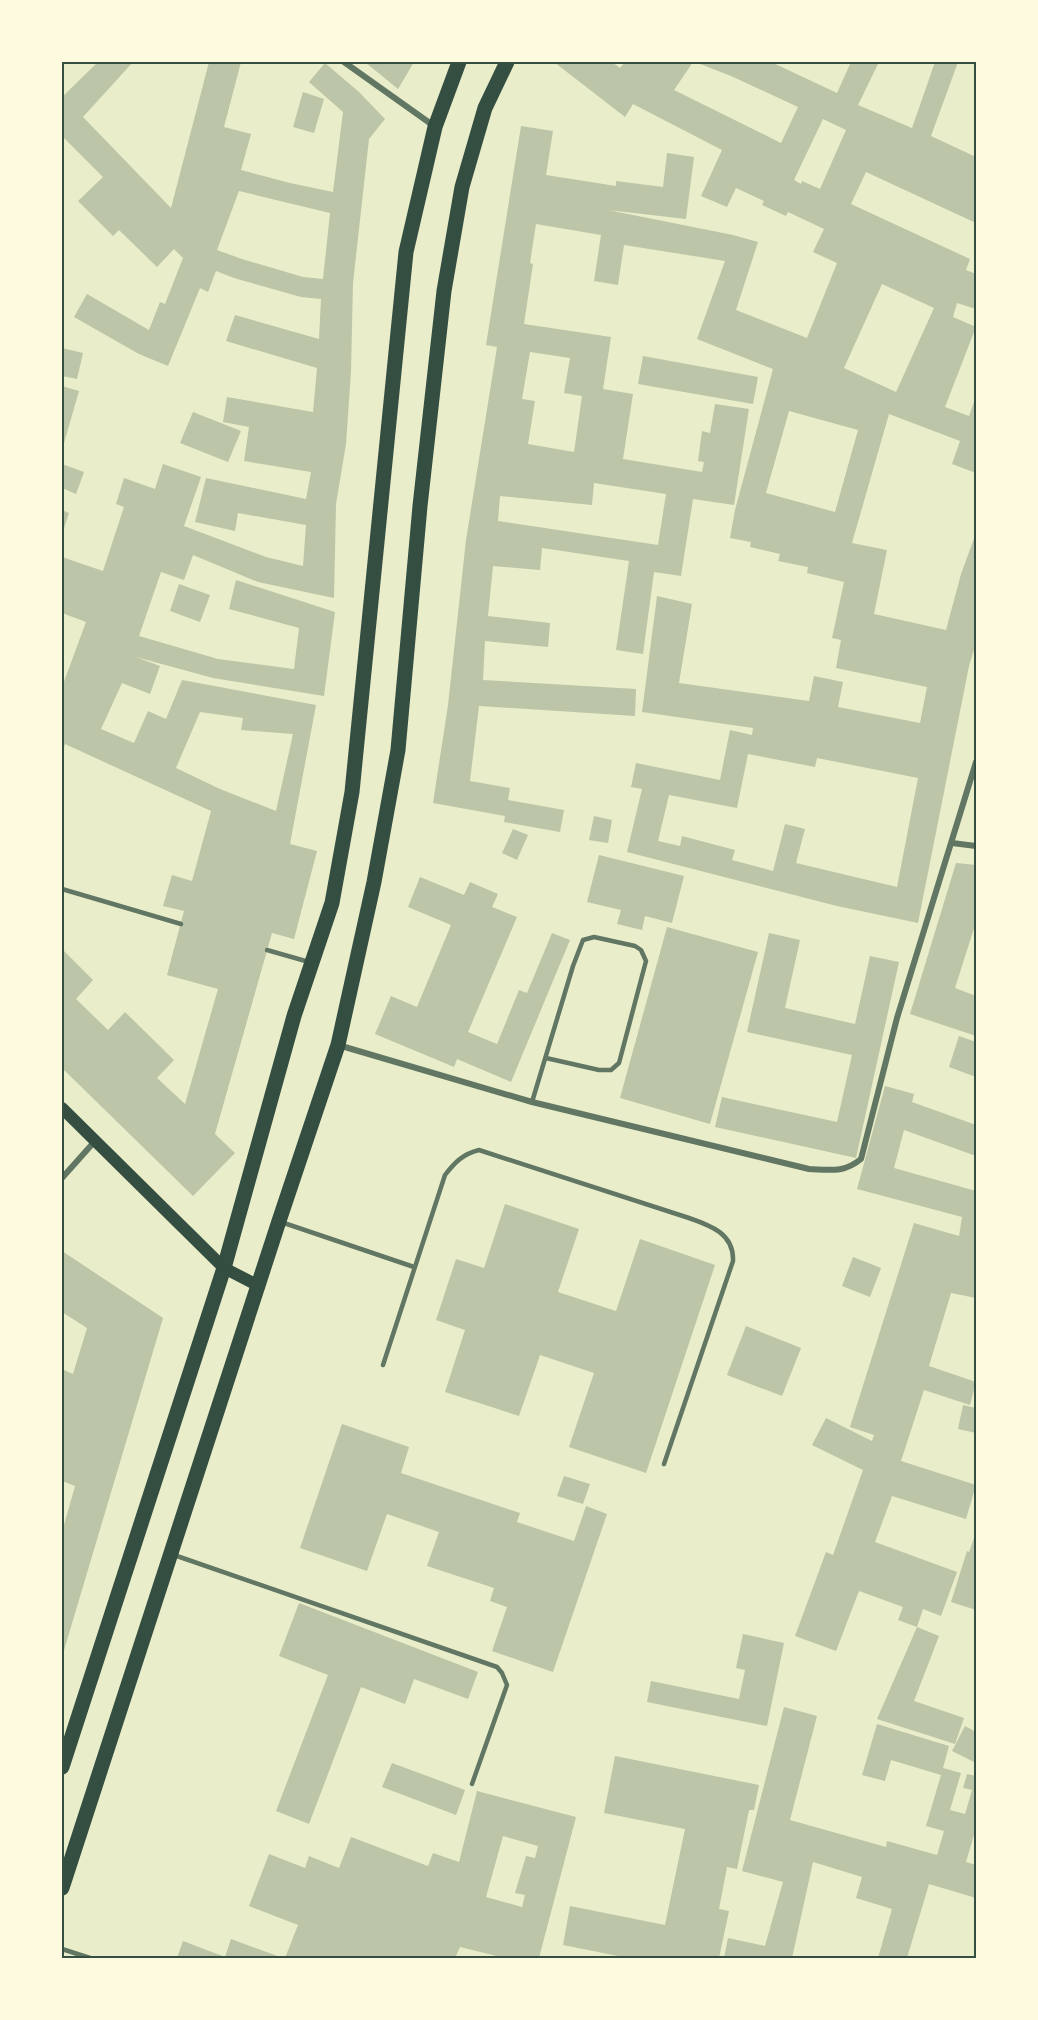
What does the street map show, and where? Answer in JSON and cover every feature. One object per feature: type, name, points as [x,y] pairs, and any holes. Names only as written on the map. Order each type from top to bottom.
[{"type":"main road","points":[[62,1767],[224,1268],[294,1016],[332,903],[352,792],[406,252],[435,127],[459,62]]},
{"type":"main road","points":[[62,1888],[338,1045],[374,882],[398,750],[420,506],[440,327],[462,187],[485,108],[507,62]]},
{"type":"main road","points":[[62,1108],[224,1268],[259,1286]]},
{"type":"street","points":[[344,62],[435,127]]},
{"type":"street","points":[[338,1045],[532,1101],[809,1169],[834,1171],[851,1168],[861,1159],[897,1018],[976,762]]},
{"type":"street","points":[[952,843],[976,846]]},
{"type":"street","points":[[62,1178],[95,1141]]},
{"type":"lane","points":[[62,889],[180,924]]},
{"type":"lane","points":[[532,1101],[573,966],[584,940],[594,937],[635,946],[641,950],[646,961],[619,1064],[611,1070],[599,1070],[546,1058]]},
{"type":"lane","points":[[267,950],[312,963]]},
{"type":"lane","points":[[383,1365],[445,1175],[456,1161],[467,1154],[480,1150],[689,1218],[719,1230],[727,1237],[734,1261],[664,1464]]},
{"type":"lane","points":[[279,1221],[414,1267]]},
{"type":"lane","points":[[171,1554],[497,1667],[507,1685],[472,1784]]},
{"type":"lane","points":[[62,1949],[90,1959]]},
{"type":"building","points":[[98,62],[133,62],[83,117],[171,208],[209,62],[241,62],[224,127],[251,134],[241,170],[333,192],[343,112],[309,82],[325,63],[359,92],[385,119],[369,139],[353,283],[351,371],[346,444],[336,504],[334,598],[258,582],[193,555],[184,580],[161,572],[139,636],[218,659],[294,669],[299,628],[229,609],[236,580],[335,612],[324,696],[213,678],[136,657],[160,666],[150,694],[122,683],[101,729],[134,743],[148,711],[166,719],[182,680],[316,705],[290,844],[317,851],[294,939],[272,933],[215,1134],[235,1153],[193,1196],[62,1068],[62,949],[93,980],[76,999],[108,1030],[125,1012],[174,1060],[157,1078],[185,1104],[218,989],[167,975],[184,911],[163,906],[172,875],[192,881],[211,811],[65,744],[62,753],[62,687],[86,622],[62,613],[62,557],[103,571],[124,507],[116,504],[124,478],[155,489],[163,464],[201,477],[184,526],[266,557],[303,566],[306,525],[238,513],[235,531],[195,522],[206,478],[306,499],[311,472],[244,461],[249,427],[223,422],[227,397],[313,412],[317,368],[226,341],[235,315],[319,339],[321,299],[301,297],[216,271],[208,292],[200,288],[168,366],[139,354],[74,317],[87,294],[149,330],[160,302],[165,304],[183,258],[174,249],[157,267],[119,230],[113,236],[78,201],[103,177],[62,136],[62,97]],"holes":[[[239,191],[330,213],[323,279],[303,277],[217,250]],[[200,712],[243,718],[241,730],[293,734],[276,811],[220,789],[176,768]]]},
{"type":"building","points":[[365,62],[414,62],[398,89]]},
{"type":"building","points":[[554,62],[612,62],[620,68],[625,62],[693,62],[674,90],[781,143],[798,107],[695,62],[771,62],[837,93],[851,62],[879,62],[858,105],[912,128],[935,62],[958,62],[931,136],[976,157],[976,223],[866,172],[851,204],[970,259],[966,270],[976,274],[976,309],[957,303],[953,317],[976,327],[945,407],[969,416],[976,396],[976,473],[952,464],[960,441],[889,414],[852,543],[887,550],[874,614],[946,630],[961,574],[976,533],[976,643],[969,666],[918,923],[837,906],[627,852],[642,789],[631,787],[636,763],[720,780],[730,730],[752,735],[753,728],[642,712],[657,596],[692,604],[679,683],[809,701],[814,676],[843,682],[838,707],[920,723],[927,687],[836,668],[841,640],[832,638],[844,582],[807,573],[808,567],[778,561],[780,554],[750,547],[751,542],[730,538],[735,510],[773,369],[697,339],[725,261],[624,245],[618,285],[594,281],[601,235],[536,224],[524,324],[611,337],[603,389],[633,394],[623,459],[702,472],[704,462],[698,461],[702,431],[710,433],[715,404],[749,409],[734,505],[693,499],[681,576],[654,572],[643,654],[616,650],[629,561],[542,548],[540,570],[493,566],[488,616],[550,623],[548,647],[485,641],[483,680],[636,689],[635,716],[479,706],[470,781],[510,788],[508,800],[564,810],[560,832],[504,822],[505,816],[433,803],[448,705],[466,540],[497,347],[486,345],[521,126],[553,131],[546,175],[616,186],[616,181],[663,187],[667,153],[694,157],[686,219],[608,210],[758,242],[736,310],[807,338],[837,263],[813,252],[824,229],[788,212],[786,216],[762,205],[764,201],[736,188],[727,207],[701,196],[722,150],[633,104],[625,117]],"holes":[[[823,119],[846,130],[820,189],[794,180]],[[882,284],[934,308],[896,392],[844,368]],[[530,352],[570,358],[564,393],[582,396],[574,452],[528,444],[535,401],[522,399]],[[789,411],[858,430],[835,512],[766,493]],[[594,483],[666,494],[658,545],[498,521],[500,496],[592,505]],[[748,754],[815,767],[817,758],[918,778],[897,887],[796,863],[805,829],[785,824],[773,871],[732,860],[735,850],[682,836],[680,846],[658,841],[669,795],[737,808]]]},
{"type":"building","points":[[303,92],[324,99],[314,133],[293,127]]},
{"type":"building","points":[[62,348],[83,353],[77,379],[62,376]]},
{"type":"building","points":[[643,356],[758,377],[753,404],[638,384]]},
{"type":"building","points":[[62,386],[79,391],[62,450]]},
{"type":"building","points":[[193,412],[241,431],[228,462],[180,443]]},
{"type":"building","points":[[62,464],[84,472],[76,494],[62,488]]},
{"type":"building","points":[[62,510],[69,513],[62,534]]},
{"type":"building","points":[[179,584],[210,595],[200,622],[170,611]]},
{"type":"building","points":[[594,816],[612,820],[608,843],[589,840]]},
{"type":"building","points":[[513,829],[528,835],[517,860],[502,853]]},
{"type":"building","points":[[599,855],[684,876],[672,923],[645,916],[642,930],[617,924],[621,910],[587,902]]},
{"type":"building","points":[[956,863],[976,865],[976,922],[955,988],[976,996],[976,1036],[910,1014]]},
{"type":"building","points":[[420,877],[464,895],[470,882],[498,894],[492,907],[517,917],[468,1032],[497,1044],[519,990],[527,993],[552,933],[570,940],[511,1082],[457,1059],[454,1067],[375,1034],[391,996],[417,1007],[451,925],[408,907]]},
{"type":"building","points":[[667,927],[758,952],[710,1124],[620,1098]]},
{"type":"building","points":[[769,933],[800,940],[785,1008],[855,1024],[870,956],[899,962],[856,1158],[715,1127],[722,1097],[837,1122],[852,1055],[747,1032]]},
{"type":"building","points":[[959,1036],[976,1042],[976,1077],[949,1067]]},
{"type":"building","points":[[885,1086],[914,1094],[912,1102],[976,1125],[976,1156],[904,1130],[894,1168],[976,1191],[976,1298],[951,1293],[929,1366],[976,1382],[970,1405],[924,1390],[901,1461],[976,1485],[966,1519],[892,1496],[875,1542],[957,1572],[941,1616],[923,1609],[917,1627],[898,1620],[903,1607],[859,1591],[836,1651],[795,1636],[826,1552],[833,1555],[863,1470],[812,1445],[826,1418],[872,1441],[874,1435],[850,1427],[914,1223],[959,1236],[962,1217],[857,1189]]},
{"type":"building","points":[[505,1204],[579,1229],[558,1292],[616,1311],[640,1239],[715,1265],[646,1473],[569,1447],[594,1373],[540,1355],[519,1416],[445,1392],[465,1330],[436,1320],[456,1259],[484,1268]]},
{"type":"building","points":[[62,1251],[163,1318],[62,1657],[62,1532],[75,1486],[62,1481],[62,1369],[73,1374],[87,1328],[62,1312]]},
{"type":"building","points":[[853,1257],[881,1268],[870,1297],[842,1286]]},
{"type":"building","points":[[746,1326],[801,1348],[782,1396],[727,1375]]},
{"type":"building","points":[[963,1405],[976,1408],[976,1433],[958,1429]]},
{"type":"building","points":[[342,1424],[409,1447],[401,1473],[520,1513],[517,1522],[574,1541],[586,1506],[607,1514],[553,1672],[492,1651],[507,1607],[490,1601],[494,1588],[427,1566],[439,1532],[387,1514],[367,1571],[300,1548]]},
{"type":"building","points":[[564,1476],[590,1484],[583,1504],[557,1496]]},
{"type":"building","points":[[976,1532],[976,1610],[951,1602],[967,1551],[969,1552]]},
{"type":"building","points":[[299,1603],[478,1672],[468,1699],[414,1679],[405,1704],[361,1687],[309,1824],[276,1811],[328,1675],[279,1656]]},
{"type":"building","points":[[917,1627],[939,1636],[914,1701],[964,1718],[955,1744],[877,1719]]},
{"type":"building","points":[[743,1634],[784,1643],[767,1726],[647,1702],[651,1681],[739,1699],[745,1670],[736,1668]]},
{"type":"building","points":[[784,1707],[817,1716],[790,1820],[886,1847],[887,1841],[937,1855],[944,1831],[926,1826],[941,1775],[891,1760],[885,1781],[862,1775],[877,1724],[949,1746],[943,1768],[961,1773],[950,1810],[965,1814],[972,1790],[963,1788],[967,1774],[976,1776],[976,1828],[966,1862],[976,1865],[976,1898],[929,1884],[907,1958],[878,1958],[892,1909],[856,1898],[862,1877],[813,1862],[792,1958],[724,1958],[728,1938],[765,1946],[783,1882],[742,1871]]},
{"type":"building","points":[[965,1726],[976,1732],[976,1763],[952,1751]]},
{"type":"building","points":[[615,1756],[759,1785],[754,1810],[749,1810],[737,1869],[727,1867],[719,1909],[729,1911],[719,1958],[628,1958],[563,1945],[570,1906],[665,1925],[685,1829],[604,1813]]},
{"type":"building","points":[[392,1763],[465,1790],[456,1815],[382,1787]]},
{"type":"building","points":[[477,1791],[576,1817],[539,1958],[505,1958],[460,1947],[455,1958],[285,1958],[298,1925],[249,1906],[269,1854],[305,1868],[309,1856],[339,1868],[351,1837],[428,1866],[433,1853],[459,1862]],"holes":[[[503,1836],[538,1846],[535,1858],[526,1856],[515,1893],[525,1895],[522,1907],[486,1897]]]},
{"type":"building","points":[[231,1939],[283,1958],[177,1958],[183,1941],[225,1957]]}]
